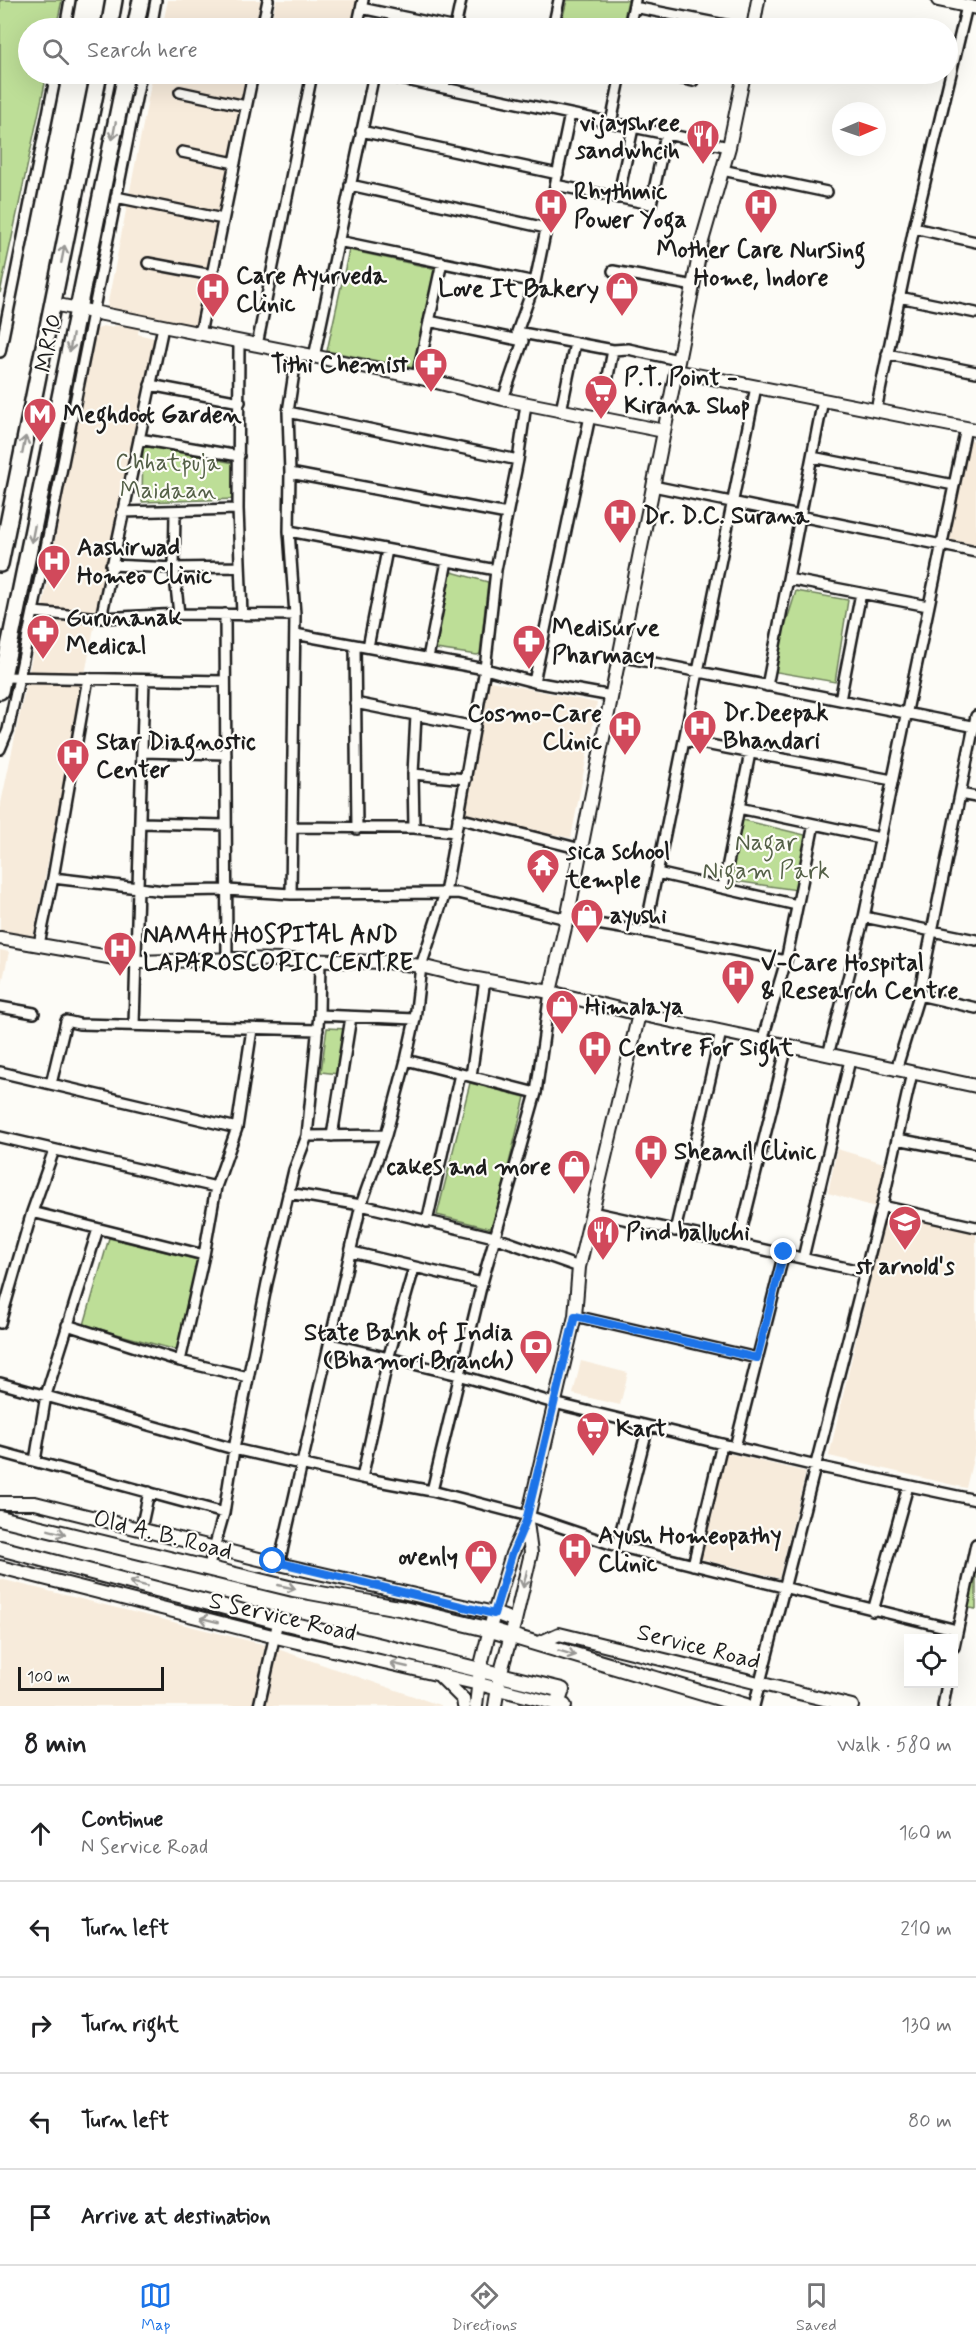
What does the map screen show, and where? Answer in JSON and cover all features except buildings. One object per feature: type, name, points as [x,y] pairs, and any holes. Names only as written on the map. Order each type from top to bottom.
[{"type":"main road","points":[[111,18],[114,0]]},
{"type":"main road","points":[[141,0],[142,18]]},
{"type":"main road","name":"MR10","points":[[0,564],[97,84]]},
{"type":"main road","name":"MR10","points":[[2,684],[86,311],[124,84]]},
{"type":"main road","name":"Old A. B. Road","points":[[0,1518],[292,1589],[404,1609],[511,1636]]},
{"type":"main road","points":[[0,1548],[278,1621],[480,1669],[499,1682],[562,1690],[561,1705]]},
{"type":"main road","points":[[511,1636],[746,1706]]},
{"type":"street","points":[[67,18],[70,0]]},
{"type":"street","points":[[147,18],[156,0]]},
{"type":"street","points":[[264,18],[268,0]]},
{"type":"street","points":[[458,18],[461,0]]},
{"type":"street","points":[[555,18],[559,0]]},
{"type":"street","points":[[755,18],[758,0]]},
{"type":"street","points":[[938,0],[971,7],[958,57]]},
{"type":"street","points":[[362,4],[417,18]]},
{"type":"street","points":[[634,4],[696,18]]},
{"type":"street","points":[[0,352],[54,84]]},
{"type":"street","points":[[0,749],[8,730],[33,612],[86,311],[116,197],[139,84]]},
{"type":"street","points":[[200,334],[251,84]]},
{"type":"street","points":[[258,345],[310,84]]},
{"type":"street","points":[[314,357],[373,84]]},
{"type":"street","points":[[424,84],[729,147]]},
{"type":"street","points":[[444,88],[445,84]]},
{"type":"street","points":[[611,123],[619,84]]},
{"type":"street","points":[[432,1491],[494,1237],[536,1093],[550,992],[567,920],[702,241],[729,147],[742,84]]},
{"type":"street","points":[[876,410],[914,228],[951,84]]},
{"type":"street","points":[[180,92],[246,106]]},
{"type":"street","points":[[517,332],[535,282],[570,114]]},
{"type":"street","points":[[618,198],[633,128]]},
{"type":"street","points":[[361,131],[558,174]]},
{"type":"street","points":[[555,185],[651,204],[666,134]]},
{"type":"street","points":[[182,152],[235,163]]},
{"type":"street","points":[[722,170],[827,192]]},
{"type":"street","points":[[350,185],[546,228]]},
{"type":"street","points":[[116,197],[223,219]]},
{"type":"street","points":[[914,228],[976,242]]},
{"type":"street","points":[[338,241],[535,282]]},
{"type":"street","points":[[417,378],[442,262]]},
{"type":"street","points":[[148,263],[212,275]]},
{"type":"street","points":[[613,271],[694,286]]},
{"type":"street","points":[[899,297],[976,313]]},
{"type":"street","points":[[53,304],[664,431]]},
{"type":"street","points":[[429,321],[523,341]]},
{"type":"street","points":[[101,618],[163,327]]},
{"type":"street","points":[[517,332],[523,341]]},
{"type":"street","points":[[517,332],[613,351],[628,349],[677,366],[756,387],[971,429],[954,485],[864,917],[828,1055]]},
{"type":"street","points":[[503,399],[523,341]]},
{"type":"street","points":[[239,343],[238,509],[242,615]]},
{"type":"street","points":[[561,411],[575,343]]},
{"type":"street","points":[[534,682],[595,418],[613,351]]},
{"type":"street","points":[[291,894],[295,615],[289,531],[288,412],[297,354]]},
{"type":"street","points":[[888,354],[976,372]]},
{"type":"street","points":[[150,385],[240,402]]},
{"type":"street","points":[[645,932],[756,387]]},
{"type":"street","points":[[767,686],[823,400]]},
{"type":"street","points":[[279,1564],[362,1205],[386,1135],[406,1060],[415,1019],[421,966],[445,893],[486,669],[496,570],[518,460],[526,404]]},
{"type":"street","points":[[288,412],[518,460]]},
{"type":"street","points":[[139,439],[239,456]]},
{"type":"street","points":[[812,457],[954,485]]},
{"type":"street","points":[[290,473],[507,514]]},
{"type":"street","points":[[653,486],[976,552]]},
{"type":"street","points":[[123,512],[238,509]]},
{"type":"street","points":[[175,512],[174,568],[179,614]]},
{"type":"street","points":[[289,531],[496,570]]},
{"type":"street","points":[[368,647],[387,550]]},
{"type":"street","points":[[428,658],[447,561]]},
{"type":"street","points":[[111,565],[174,568],[240,567]]},
{"type":"street","points":[[788,579],[928,606]]},
{"type":"street","points":[[840,700],[861,593]]},
{"type":"street","points":[[33,612],[101,618],[179,614],[295,615]]},
{"type":"street","points":[[225,614],[227,959]]},
{"type":"street","points":[[295,634],[486,669],[534,682],[612,696]]},
{"type":"street","points":[[355,645],[357,829]]},
{"type":"street","points":[[620,656],[975,727]]},
{"type":"street","points":[[2,684],[19,678],[225,681]]},
{"type":"street","points":[[39,944],[53,878],[88,678]]},
{"type":"street","points":[[134,1025],[144,680]]},
{"type":"street","points":[[356,703],[475,727]]},
{"type":"street","points":[[414,828],[413,774],[416,715]]},
{"type":"street","points":[[896,1070],[919,995],[976,716]]},
{"type":"street","points":[[684,740],[892,780]]},
{"type":"street","points":[[142,752],[226,754]]},
{"type":"street","points":[[723,888],[750,753]]},
{"type":"street","points":[[413,774],[466,779]]},
{"type":"street","points":[[960,794],[976,797]]},
{"type":"street","points":[[739,808],[880,838]]},
{"type":"street","points":[[458,818],[581,849]]},
{"type":"street","points":[[140,823],[226,825]]},
{"type":"street","points":[[762,1041],[786,961],[814,824]]},
{"type":"street","points":[[293,827],[414,828],[456,832]]},
{"type":"street","points":[[657,873],[797,905]]},
{"type":"street","points":[[53,878],[164,891],[227,890],[291,894],[458,893],[567,920],[645,932],[786,961]]},
{"type":"street","points":[[864,917],[976,940]]},
{"type":"street","points":[[0,938],[137,962],[227,959],[387,962],[421,966],[550,992],[639,1014],[976,1086]]},
{"type":"street","points":[[208,1569],[224,1513],[248,1377],[288,1193],[307,1136],[320,1016],[320,961]]},
{"type":"street","points":[[471,1076],[485,980]]},
{"type":"street","points":[[919,995],[976,1008]]},
{"type":"street","points":[[0,1007],[34,1013]]},
{"type":"street","points":[[476,1706],[480,1669],[512,1554],[527,1519],[575,1316],[579,1267],[639,1014]]},
{"type":"street","points":[[320,1016],[415,1019]]},
{"type":"street","points":[[332,1136],[351,1017]]},
{"type":"street","points":[[51,1084],[66,1021],[79,1024],[318,1030]]},
{"type":"street","points":[[180,1361],[204,1255],[216,1187],[237,1128],[252,1029]]},
{"type":"street","points":[[675,1231],[721,1032]]},
{"type":"street","points":[[738,1245],[787,1046]]},
{"type":"street","points":[[406,1060],[536,1093]]},
{"type":"street","points":[[802,1258],[850,1060]]},
{"type":"street","points":[[0,1072],[237,1128]]},
{"type":"street","points":[[754,1706],[882,1206],[912,1073]]},
{"type":"street","points":[[426,1222],[460,1074]]},
{"type":"street","points":[[307,1136],[386,1135]]},
{"type":"street","points":[[0,1137],[216,1187]]},
{"type":"street","points":[[897,1139],[976,1155]]},
{"type":"street","points":[[0,1323],[54,1149]]},
{"type":"street","points":[[288,1193],[362,1205],[494,1237],[579,1267]]},
{"type":"street","points":[[882,1206],[976,1227]]},
{"type":"street","points":[[33,1212],[204,1255]]},
{"type":"street","points":[[592,1212],[738,1245],[784,1252],[865,1272]]},
{"type":"street","points":[[35,1461],[46,1395],[98,1229]]},
{"type":"street","points":[[352,1252],[482,1283]]},
{"type":"street","points":[[735,1447],[784,1252]]},
{"type":"street","points":[[362,1478],[388,1359],[414,1268]]},
{"type":"street","points":[[575,1316],[757,1358]]},
{"type":"street","points":[[67,1325],[180,1361],[248,1377]]},
{"type":"street","points":[[331,1344],[722,1444],[976,1500]]},
{"type":"street","points":[[0,1383],[234,1449],[362,1478],[432,1491],[617,1546],[957,1630]]},
{"type":"street","points":[[617,1546],[648,1426]]},
{"type":"street","points":[[693,1565],[722,1444]]},
{"type":"street","points":[[0,1452],[224,1513]]},
{"type":"street","points":[[873,1611],[908,1486]]},
{"type":"street","points":[[141,1529],[149,1492]]},
{"type":"street","points":[[0,1503],[35,1503],[515,1621]]},
{"type":"street","points":[[495,1706],[531,1553],[527,1519]]},
{"type":"street","points":[[956,1634],[976,1544]]},
{"type":"street","name":"S Service Road","points":[[0,1567],[276,1637],[479,1684],[499,1682],[561,1705]]},
{"type":"street","points":[[259,1706],[278,1621]]},
{"type":"street","name":"Service Road","points":[[537,1644],[559,1634],[852,1706]]},
{"type":"street","points":[[438,1674],[463,1699],[464,1706]]},
{"type":"street","points":[[943,1706],[946,1688]]},
{"type":"street","points":[[528,1706],[561,1705]]},
{"type":"shaded area","points":[[168,0],[263,0],[259,18],[164,18]]},
{"type":"shaded area","points":[[276,0],[357,0],[353,18],[272,18]]},
{"type":"shaded area","points":[[151,84],[246,84],[198,329],[106,312]]},
{"type":"shaded area","points":[[140,322],[138,334],[158,339],[95,623],[33,939],[0,934],[0,808],[49,576],[90,330],[102,326]]},
{"type":"shaded area","points":[[961,438],[976,441],[976,546],[940,538]]},
{"type":"shaded area","points":[[486,680],[597,703],[571,838],[462,816]]},
{"type":"shaded area","points":[[0,950],[9,952],[0,993]]},
{"type":"shaded area","points":[[837,1149],[887,1164],[875,1207],[828,1193]]},
{"type":"shaded area","points":[[886,1211],[976,1232],[976,1446],[966,1488],[829,1456]]},
{"type":"shaded area","points":[[581,1361],[628,1373],[620,1405],[573,1394]]},
{"type":"shaded area","points":[[723,1452],[806,1472],[779,1578],[697,1558]]},
{"type":"shaded area","points":[[0,1579],[266,1645],[442,1706],[0,1706]]},
{"type":"green space","points":[[0,0],[62,0],[58,18],[18,18],[18,84],[45,84],[0,293]]},
{"type":"green space","points":[[567,0],[628,0],[624,18],[562,18]]},
{"type":"green space","points":[[349,250],[441,270],[419,369],[327,351]]},
{"type":"green space","name":"Chhatpuja Maidaan","points":[[143,446],[234,463],[237,499],[142,502]]},
{"type":"green space","points":[[448,571],[488,582],[480,654],[436,649]]},
{"type":"green space","points":[[796,591],[848,600],[835,682],[771,671]]},
{"type":"green space","name":"Nagar Nigam Park","points":[[743,820],[809,836],[797,890],[727,880]]},
{"type":"green space","points":[[327,1028],[346,1029],[339,1074],[321,1072]]},
{"type":"green space","points":[[470,1083],[525,1097],[493,1229],[437,1215]]},
{"type":"green space","points":[[109,1238],[198,1260],[180,1351],[84,1325]]},
{"type":"green space","points":[[976,1545],[976,1609],[957,1606]]},
{"type":"place","name":"vijayshree sandwhcih","points":[[703,165]]},
{"type":"place","name":"Rhythmic Power Yoga","points":[[551,234]]},
{"type":"place","name":"Mother Care Nursing Home, Indore","points":[[761,234]]},
{"type":"place","name":"Love It Bakery","points":[[622,317]]},
{"type":"place","name":"Care Ayurveda Clinic","points":[[213,318]]},
{"type":"place","name":"Tithi Chemist","points":[[431,393]]},
{"type":"place","name":"P.T. Point - Kirana Shop","points":[[601,420]]},
{"type":"place","name":"Meghdoot Garden","points":[[40,443]]},
{"type":"place","name":"Dr. D.C. Surana","points":[[620,544]]},
{"type":"place","name":"Aashirwad Homeo Clinic","points":[[54,590]]},
{"type":"place","name":"Gurunanak Medical","points":[[43,660]]},
{"type":"place","name":"Medisurve Pharmacy","points":[[529,670]]},
{"type":"place","name":"Dr.Deepak Bhandari","points":[[700,755]]},
{"type":"place","name":"Cosmo-Care Clinic","points":[[625,756]]},
{"type":"place","name":"Star Diagnostic Center","points":[[73,784]]},
{"type":"place","name":"sica school temple","points":[[543,894]]},
{"type":"place","name":"ayushi","points":[[587,944]]},
{"type":"place","name":"NAMAH HOSPITAL AND LAPAROSCOPIC CENTRE","points":[[120,977]]},
{"type":"place","name":"V-Care Hospital & Research Centre","points":[[738,1005]]},
{"type":"place","name":"Himalaya","points":[[562,1035]]},
{"type":"place","name":"Centre For Sight","points":[[595,1076]]},
{"type":"place","name":"Sheanil Clinic","points":[[651,1180]]},
{"type":"place","name":"cakes and more","points":[[574,1195]]},
{"type":"place","name":"st arnold's","points":[[905,1251]]},
{"type":"place","name":"Pind balluchi","points":[[603,1261]]},
{"type":"place","name":"State Bank of India (Bhamori Branch)","points":[[536,1375]]},
{"type":"place","name":"Kart","points":[[593,1457]]},
{"type":"place","name":"Ayush Homeopathy Clinic","points":[[575,1578]]},
{"type":"place","name":"ovenly","points":[[481,1585]]},
{"type":"route","points":[[273,1561],[494,1614],[512,1554],[526,1521],[575,1316],[757,1358],[784,1252]]}]
